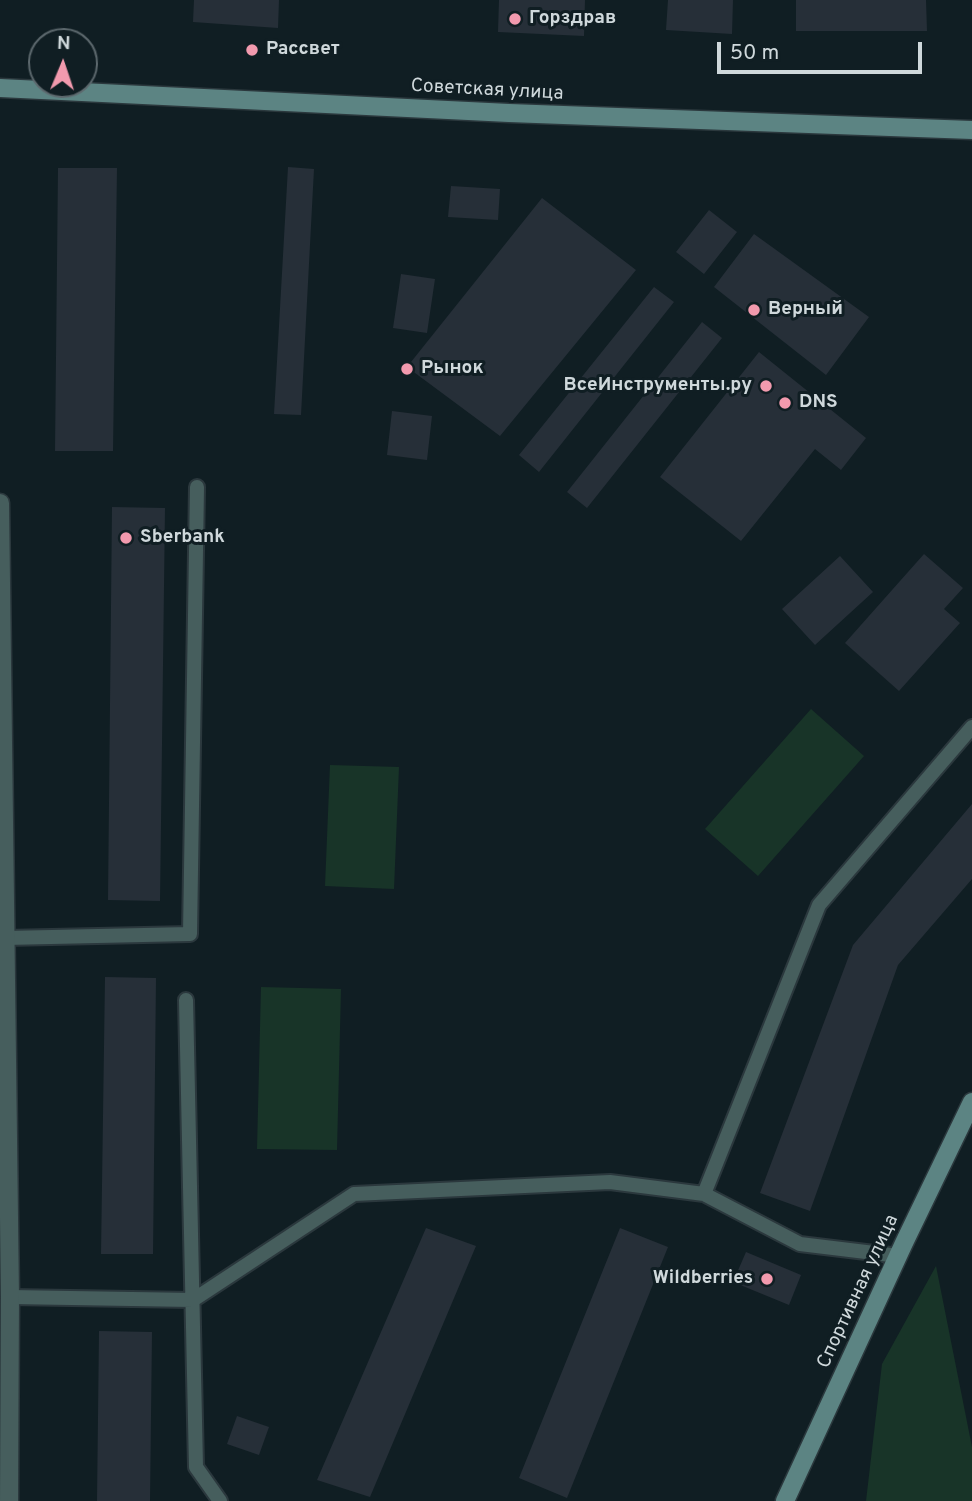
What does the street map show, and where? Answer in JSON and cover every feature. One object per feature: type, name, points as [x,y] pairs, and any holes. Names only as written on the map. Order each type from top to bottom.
[{"type":"street","name":"Советская улица","points":[[0,88],[509,113],[972,130]]},
{"type":"street","points":[[0,503],[10,1297],[9,1501]]},
{"type":"street","name":"Спортивная улица","points":[[785,1501],[972,1102]]},
{"type":"lane","points":[[5,938],[190,934],[197,487]]},
{"type":"lane","points":[[704,1194],[819,905],[972,727]]},
{"type":"lane","points":[[186,1000],[197,1467],[220,1501]]},
{"type":"lane","points":[[10,1297],[193,1300],[354,1194],[610,1182],[704,1194],[800,1244],[898,1256]]},
{"type":"green space","points":[[811,709],[864,756],[758,876],[705,829]]},
{"type":"green space","points":[[330,765],[399,767],[394,889],[325,886]]},
{"type":"green space","points":[[261,987],[341,989],[337,1150],[257,1149]]},
{"type":"green space","points":[[936,1266],[972,1447],[972,1501],[866,1501],[882,1364]]},
{"type":"building","points":[[194,0],[279,0],[278,28],[193,22]]},
{"type":"building","points":[[499,0],[585,0],[584,36],[498,32]]},
{"type":"building","points":[[668,0],[733,0],[732,34],[666,30]]},
{"type":"building","points":[[796,0],[926,0],[927,31],[796,31]]},
{"type":"building","points":[[288,167],[314,169],[301,415],[274,414]]},
{"type":"building","points":[[58,168],[117,168],[113,451],[55,451]]},
{"type":"building","points":[[451,186],[500,189],[498,220],[448,217]]},
{"type":"building","points":[[542,198],[636,270],[500,436],[407,367]]},
{"type":"building","points":[[709,210],[737,232],[704,274],[676,252]]},
{"type":"building","points":[[754,234],[869,317],[826,375],[714,287]]},
{"type":"building","points":[[401,274],[435,279],[427,333],[393,328]]},
{"type":"building","points":[[654,287],[674,302],[539,472],[519,455]]},
{"type":"building","points":[[702,322],[722,338],[587,508],[567,492]]},
{"type":"building","points":[[759,352],[866,438],[841,470],[815,449],[741,541],[660,477]]},
{"type":"building","points":[[392,411],[432,416],[427,460],[387,455]]},
{"type":"building","points":[[112,507],[165,508],[160,901],[108,900]]},
{"type":"building","points":[[924,554],[963,588],[944,609],[960,623],[899,691],[845,643]]},
{"type":"building","points":[[840,556],[873,592],[815,645],[782,609]]},
{"type":"building","points":[[972,804],[972,879],[898,965],[810,1211],[760,1193],[853,945]]},
{"type":"building","points":[[105,977],[156,978],[153,1254],[101,1254]]},
{"type":"building","points":[[426,1228],[476,1246],[370,1497],[317,1480]]},
{"type":"building","points":[[620,1228],[668,1247],[567,1498],[519,1478]]},
{"type":"building","name":"Wildberries","points":[[746,1252],[801,1275],[789,1305],[733,1282]]},
{"type":"building","points":[[99,1331],[152,1332],[150,1501],[97,1501]]},
{"type":"building","points":[[237,1416],[269,1427],[259,1455],[227,1444]]},
{"type":"place","name":"Горздрав","points":[[515,19]]},
{"type":"place","name":"Рассвет","points":[[252,50]]},
{"type":"place","name":"Верный","points":[[754,310]]},
{"type":"place","name":"Рынок","points":[[407,369]]},
{"type":"place","name":"ВсеИнструменты.ру","points":[[766,386]]},
{"type":"place","name":"DNS","points":[[785,403]]},
{"type":"place","name":"Sberbank","points":[[126,538]]},
{"type":"place","name":"Wildberries","points":[[767,1279]]}]
